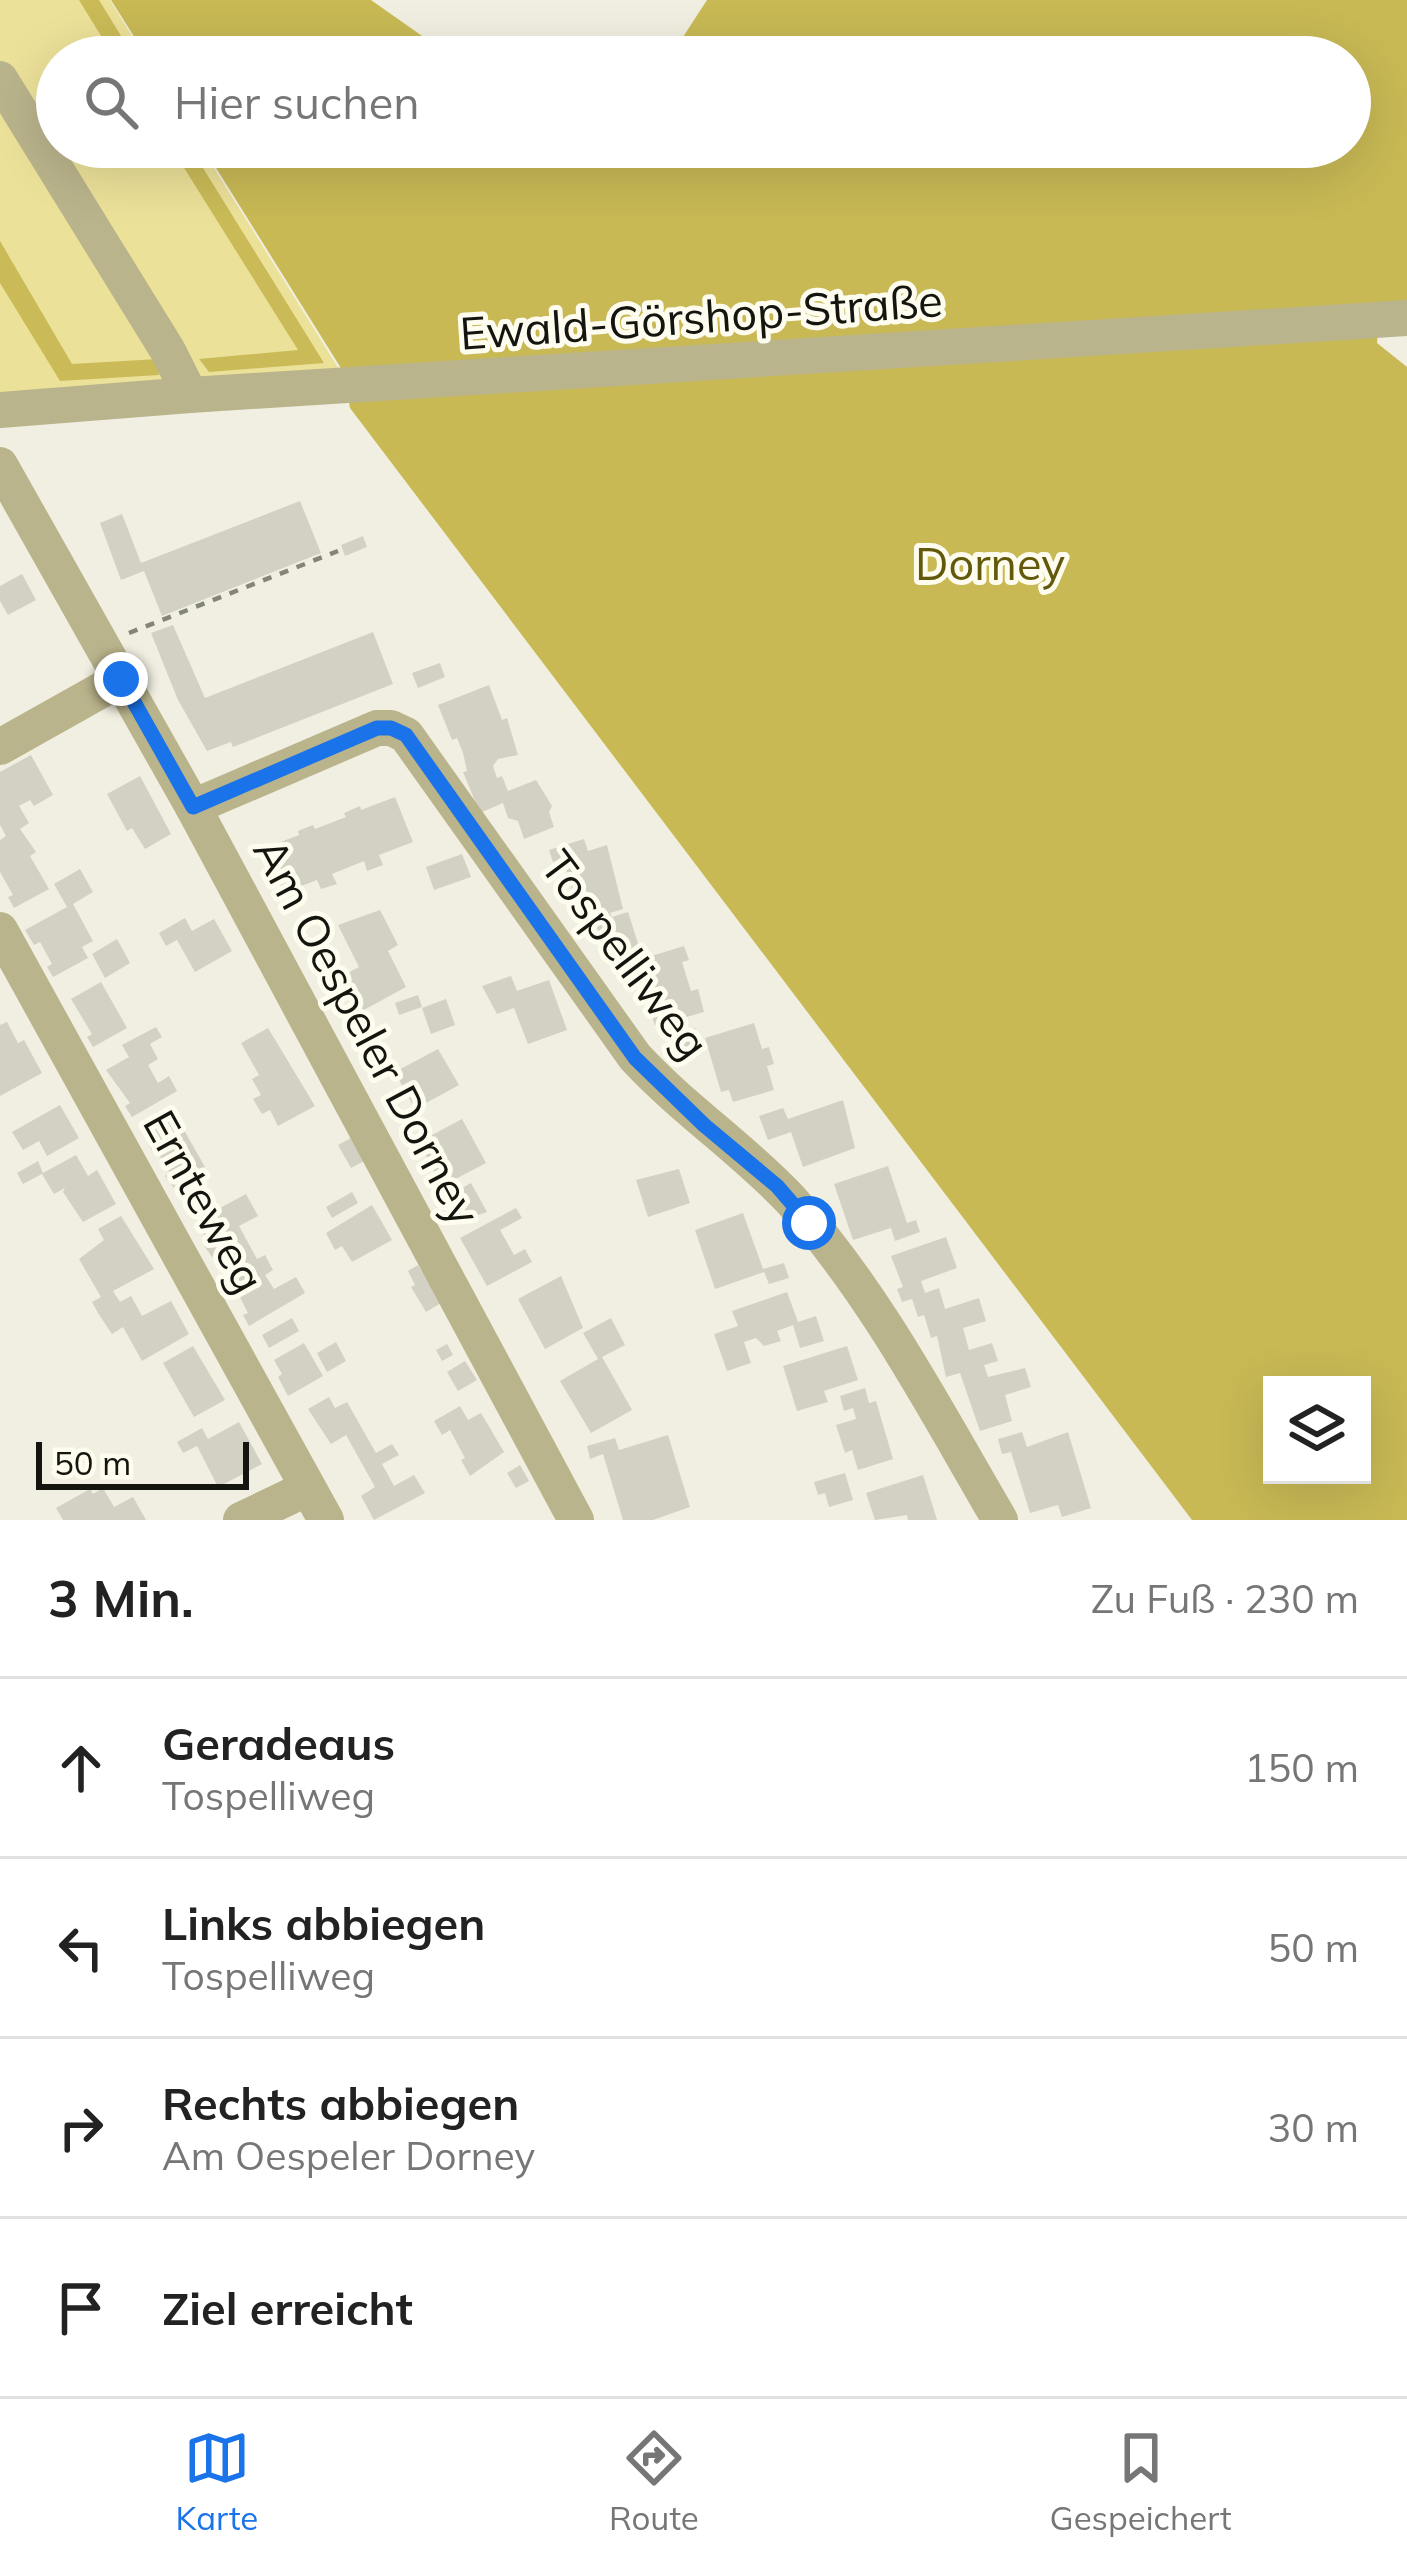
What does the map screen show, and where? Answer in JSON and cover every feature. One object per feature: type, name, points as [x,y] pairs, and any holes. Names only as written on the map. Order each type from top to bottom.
[{"type":"street","points":[[0,79],[36,137]]},
{"type":"street","points":[[55,168],[190,394]]},
{"type":"street","name":"Ewald-Görshop-Straße","points":[[0,410],[1407,318]]},
{"type":"street","name":"Am Oespeler Dorney","points":[[0,465],[193,807],[576,1520]]},
{"type":"street","points":[[0,747],[121,679]]},
{"type":"street","name":"Tospelliweg","points":[[193,807],[377,728],[406,735],[635,1058],[777,1186],[824,1241],[893,1341],[1000,1520]]},
{"type":"street","name":"Ernteweg","points":[[0,930],[317,1504]]},
{"type":"street","points":[[242,1520],[317,1504]]},
{"type":"path","points":[[101,644],[338,551]]},
{"type":"shaded area","points":[[0,0],[110,0],[132,36],[36,36],[36,168],[214,168],[342,374],[0,394]]},
{"type":"shaded area","points":[[79,0],[99,0],[121,36],[101,36]]},
{"type":"shaded area","points":[[184,168],[203,168],[324,363],[209,372],[199,359],[298,350]]},
{"type":"shaded area","points":[[0,241],[72,364],[158,359],[159,375],[60,381],[0,283]]},
{"type":"green space","points":[[111,0],[371,0],[422,36],[134,36]]},
{"type":"green space","name":"Dorney","points":[[707,0],[1407,0],[1407,304],[1380,307],[1377,343],[1407,367],[1407,1520],[1192,1520],[350,408],[344,373],[216,168],[1371,168],[1371,36],[684,36]]},
{"type":"building","points":[[300,501],[321,553],[162,616],[144,571],[121,580],[100,523],[122,514],[141,563]]},
{"type":"building","points":[[363,536],[367,547],[345,556],[341,545]]},
{"type":"building","points":[[22,574],[36,600],[8,615],[0,601],[0,586]]},
{"type":"building","points":[[173,625],[205,698],[373,632],[393,684],[233,747],[231,742],[207,751],[178,700],[151,633]]},
{"type":"building","points":[[440,663],[445,677],[418,688],[412,673]]},
{"type":"building","points":[[489,685],[502,720],[507,718],[518,755],[498,759],[493,766],[497,778],[502,776],[508,791],[536,780],[552,806],[554,827],[524,839],[518,821],[508,818],[503,803],[480,813],[463,772],[467,771],[463,753],[457,738],[452,740],[438,705]]},
{"type":"building","points":[[31,755],[53,795],[34,806],[30,800],[19,806],[29,823],[20,829],[36,852],[30,856],[49,889],[14,908],[8,897],[13,895],[0,872],[0,840],[6,836],[0,825],[0,772]]},
{"type":"building","points":[[140,776],[171,834],[145,849],[132,828],[127,831],[107,794]]},
{"type":"building","points":[[395,797],[413,842],[379,855],[383,865],[367,871],[364,861],[332,874],[337,884],[321,889],[317,880],[283,893],[265,848],[313,825],[315,829],[346,817],[344,813],[360,806],[361,810]]},
{"type":"building","points":[[584,839],[588,851],[607,845],[623,909],[610,913],[612,917],[628,912],[641,953],[608,963],[594,918],[582,922],[563,859],[553,862],[549,850]]},
{"type":"building","points":[[462,854],[471,877],[434,890],[426,867]]},
{"type":"building","points":[[80,869],[93,892],[73,904],[93,941],[82,947],[88,958],[53,977],[40,942],[34,945],[25,930],[67,907],[54,884]]},
{"type":"building","points":[[380,910],[398,945],[388,951],[406,987],[362,1011],[342,976],[359,967],[338,925]]},
{"type":"building","points":[[185,918],[192,931],[214,919],[232,951],[195,972],[177,940],[166,946],[159,933]]},
{"type":"building","points":[[117,939],[130,963],[105,978],[92,954]]},
{"type":"building","points":[[684,946],[689,960],[682,962],[691,991],[698,989],[704,1012],[655,1026],[635,961]]},
{"type":"building","points":[[511,976],[517,991],[549,980],[567,1030],[528,1044],[514,1008],[497,1014],[482,986]]},
{"type":"building","points":[[101,982],[127,1028],[93,1047],[87,1037],[92,1034],[71,999]]},
{"type":"building","points":[[418,995],[422,1007],[399,1015],[395,1003]]},
{"type":"building","points":[[446,999],[455,1025],[431,1034],[422,1008]]},
{"type":"building","points":[[7,1022],[18,1043],[24,1040],[42,1073],[0,1096],[0,1025]]},
{"type":"building","points":[[754,1023],[762,1049],[769,1047],[774,1064],[767,1066],[774,1090],[733,1102],[729,1090],[721,1092],[705,1038]]},
{"type":"building","points":[[156,1027],[162,1037],[150,1044],[158,1059],[148,1065],[158,1083],[169,1076],[177,1091],[132,1117],[125,1106],[130,1103],[106,1070],[129,1057],[122,1045]]},
{"type":"building","points":[[268,1028],[315,1106],[278,1126],[270,1110],[262,1114],[253,1099],[261,1095],[252,1079],[259,1075],[241,1043]]},
{"type":"building","points":[[695,1028],[702,1052],[678,1060],[670,1035]]},
{"type":"building","points":[[438,1049],[459,1085],[415,1109],[395,1072]]},
{"type":"building","points":[[843,1100],[855,1148],[803,1167],[791,1132],[768,1140],[759,1116],[783,1108],[788,1119]]},
{"type":"building","points":[[60,1105],[79,1138],[47,1156],[39,1141],[23,1150],[12,1132]]},
{"type":"building","points":[[172,1109],[205,1167],[193,1174],[199,1186],[180,1196],[165,1176],[170,1173],[157,1151],[153,1153],[146,1140],[150,1138],[143,1125]]},
{"type":"building","points":[[462,1119],[486,1163],[442,1186],[419,1142]]},
{"type":"building","points":[[351,1138],[364,1161],[351,1168],[338,1145]]},
{"type":"building","points":[[76,1155],[88,1176],[97,1170],[116,1204],[83,1222],[63,1192],[65,1188],[54,1194],[42,1174],[23,1184],[17,1173],[38,1161],[43,1173]]},
{"type":"building","points":[[888,1166],[907,1223],[916,1220],[920,1232],[895,1241],[891,1228],[853,1240],[834,1184]]},
{"type":"building","points":[[679,1169],[690,1203],[648,1217],[636,1180]]},
{"type":"building","points":[[471,1183],[487,1212],[461,1221],[448,1196]]},
{"type":"building","points":[[352,1192],[358,1203],[332,1218],[326,1207]]},
{"type":"building","points":[[246,1194],[258,1216],[239,1226],[257,1259],[265,1255],[273,1270],[265,1275],[274,1289],[296,1277],[305,1293],[249,1326],[243,1315],[248,1313],[223,1264],[219,1266],[204,1246],[209,1243],[196,1221]]},
{"type":"building","points":[[372,1205],[392,1240],[352,1262],[342,1246],[335,1250],[326,1233]]},
{"type":"building","points":[[516,1208],[522,1218],[500,1230],[514,1255],[525,1249],[532,1262],[487,1286],[460,1238]]},
{"type":"building","points":[[743,1213],[763,1269],[784,1263],[789,1278],[769,1284],[764,1272],[715,1289],[695,1230]]},
{"type":"building","points":[[121,1216],[154,1269],[113,1291],[120,1302],[131,1296],[142,1316],[171,1301],[189,1334],[142,1361],[123,1327],[112,1334],[98,1313],[92,1302],[101,1297],[79,1259],[104,1240],[98,1229]]},
{"type":"building","points":[[946,1237],[957,1268],[921,1281],[925,1293],[939,1288],[945,1309],[979,1298],[986,1321],[963,1328],[969,1350],[992,1343],[998,1361],[984,1365],[988,1377],[1025,1368],[1031,1387],[1005,1395],[1012,1421],[980,1431],[960,1373],[946,1377],[937,1336],[931,1338],[924,1315],[918,1317],[912,1299],[902,1302],[897,1289],[903,1287],[891,1256]]},
{"type":"building","points":[[418,1265],[441,1303],[426,1312],[411,1287],[415,1285],[408,1271]]},
{"type":"building","points":[[561,1276],[583,1328],[545,1349],[518,1299]]},
{"type":"building","points":[[787,1292],[798,1322],[816,1316],[824,1341],[800,1348],[793,1325],[777,1331],[781,1341],[764,1346],[756,1338],[744,1342],[751,1363],[727,1371],[714,1334],[738,1326],[732,1311]]},
{"type":"building","points":[[292,1318],[299,1331],[269,1348],[262,1335]]},
{"type":"building","points":[[611,1318],[625,1345],[602,1357],[632,1410],[591,1433],[560,1381],[598,1359],[583,1333]]},
{"type":"building","points":[[336,1342],[346,1361],[327,1372],[317,1353]]},
{"type":"building","points":[[304,1343],[323,1376],[288,1396],[274,1360]]},
{"type":"building","points":[[447,1344],[453,1355],[442,1361],[436,1350]]},
{"type":"building","points":[[193,1346],[225,1400],[194,1417],[163,1363]]},
{"type":"building","points":[[847,1346],[858,1380],[824,1391],[828,1402],[797,1411],[783,1366]]},
{"type":"building","points":[[465,1361],[477,1380],[458,1391],[447,1372]]},
{"type":"building","points":[[865,1388],[869,1403],[876,1401],[893,1459],[858,1470],[852,1450],[845,1453],[836,1425],[856,1419],[853,1408],[844,1411],[840,1396]]},
{"type":"building","points":[[329,1397],[335,1408],[347,1402],[376,1453],[392,1444],[399,1455],[382,1464],[394,1486],[414,1475],[425,1493],[374,1520],[361,1496],[375,1487],[346,1435],[331,1444],[308,1409]]},
{"type":"building","points":[[460,1406],[468,1420],[481,1413],[504,1452],[470,1476],[450,1430],[442,1435],[434,1421]]},
{"type":"building","points":[[239,1422],[262,1464],[218,1487],[197,1446],[183,1453],[177,1442],[202,1428],[208,1439]]},
{"type":"building","points":[[1022,1432],[1027,1447],[1068,1432],[1091,1508],[1062,1517],[1058,1505],[1030,1513],[1011,1452],[1002,1454],[998,1439]]},
{"type":"building","points":[[668,1435],[690,1507],[653,1520],[623,1520],[603,1454],[590,1459],[587,1446],[615,1438],[619,1450]]},
{"type":"building","points":[[520,1465],[529,1481],[516,1488],[507,1473]]},
{"type":"building","points":[[845,1473],[853,1500],[829,1507],[825,1493],[818,1495],[814,1482]]},
{"type":"building","points":[[923,1475],[937,1520],[908,1520],[907,1515],[875,1520],[866,1493]]},
{"type":"building","points":[[103,1488],[114,1507],[133,1497],[146,1520],[63,1520],[56,1508],[90,1489],[93,1494]]},
{"type":"route","points":[[121,679],[193,807],[377,728],[406,735],[635,1058],[665,1090],[777,1186],[809,1223]]}]
